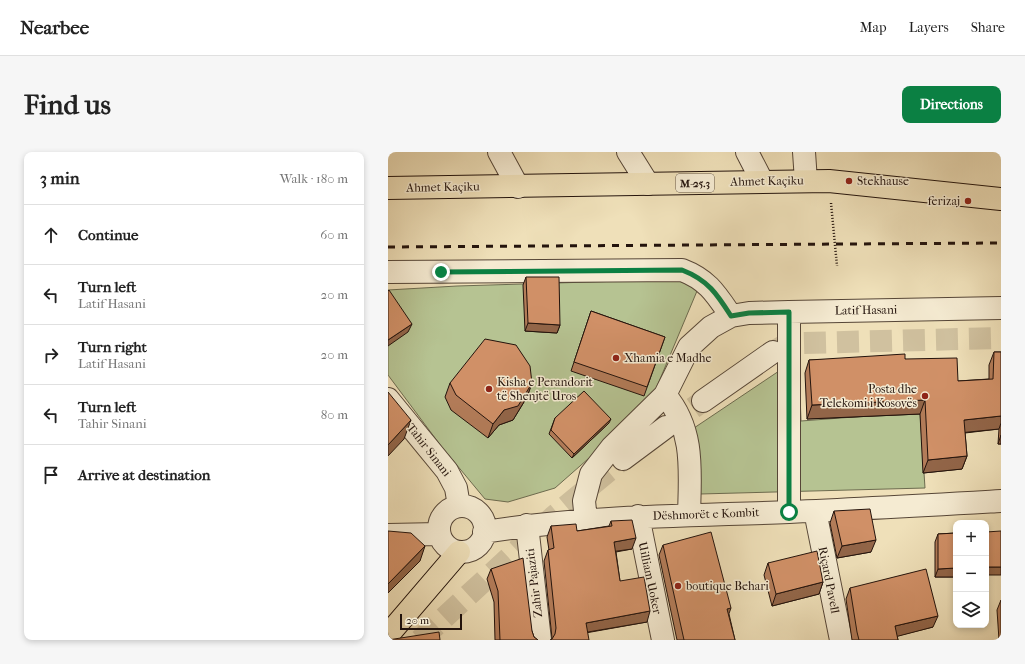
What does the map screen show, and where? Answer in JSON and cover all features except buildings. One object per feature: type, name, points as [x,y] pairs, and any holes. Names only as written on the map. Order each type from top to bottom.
[{"type":"main road","name":"Ahmet Kaçiku","points":[[388,188],[829,181],[1001,198]]},
{"type":"main road","points":[[388,635],[459,552]]},
{"type":"street","points":[[499,152],[518,187]]},
{"type":"street","points":[[628,152],[648,184]]},
{"type":"street","points":[[747,152],[762,181]]},
{"type":"street","points":[[804,152],[806,181]]},
{"type":"street","points":[[388,272],[682,270],[695,275],[713,289],[731,316]]},
{"type":"street","name":"Latif Hasani","points":[[586,520],[584,502],[591,474],[612,447],[665,395],[689,347],[711,328],[731,316],[749,313],[1001,308]]},
{"type":"street","points":[[789,312],[789,512]]},
{"type":"street","points":[[703,401],[773,352]]},
{"type":"street","points":[[665,395],[674,405],[684,426],[690,455],[689,515]]},
{"type":"street","name":"Tahir Sinani","points":[[388,399],[447,471],[456,488],[459,506]]},
{"type":"street","points":[[623,459],[666,427]]},
{"type":"street","name":"Dëshmorët e Kombit","points":[[484,532],[527,525],[638,516],[789,512],[1001,501]]},
{"type":"street","points":[[459,506],[470,508],[478,513],[483,522],[484,532],[481,540],[475,547],[459,552],[446,546],[439,534],[439,526],[446,513],[459,506]]},
{"type":"street","name":"Uilliam Uoker","points":[[638,516],[663,640]]},
{"type":"street","name":"Riçard Pavell","points":[[817,521],[841,640]]},
{"type":"street","name":"Zahir Pajaziti","points":[[527,525],[540,640]]},
{"type":"street","points":[[388,535],[439,534]]},
{"type":"path","points":[[829,181],[837,266]]},
{"type":"green space","points":[[689,279],[697,291],[650,403],[555,488],[508,502],[485,499],[441,446],[388,375],[388,290],[457,286]]},
{"type":"green space","points":[[799,368],[801,421],[920,412],[925,488],[700,494],[694,428],[782,369]]},
{"type":"tunnel","points":[[773,352],[785,345],[804,343],[1001,338]]},
{"type":"tunnel","points":[[666,427],[703,401]]},
{"type":"tunnel","points":[[420,640],[553,517],[623,459]]},
{"type":"railway","points":[[388,247],[1001,243]]},
{"type":"place","name":"Stekhause","points":[[849,181]]},
{"type":"place","name":"ferizaj","points":[[968,201]]},
{"type":"place","name":"Xhamia e Madhe","points":[[616,358]]},
{"type":"place","name":"Kisha e Perandorit të Shenjtë Uros","points":[[489,389]]},
{"type":"place","name":"Posta dhe Telekomi i Kosovës","points":[[925,396]]},
{"type":"place","name":"boutique Behari","points":[[678,586]]},
{"type":"route","points":[[441,272],[682,270],[695,275],[713,289],[731,316],[749,313],[789,312],[789,512]]}]
